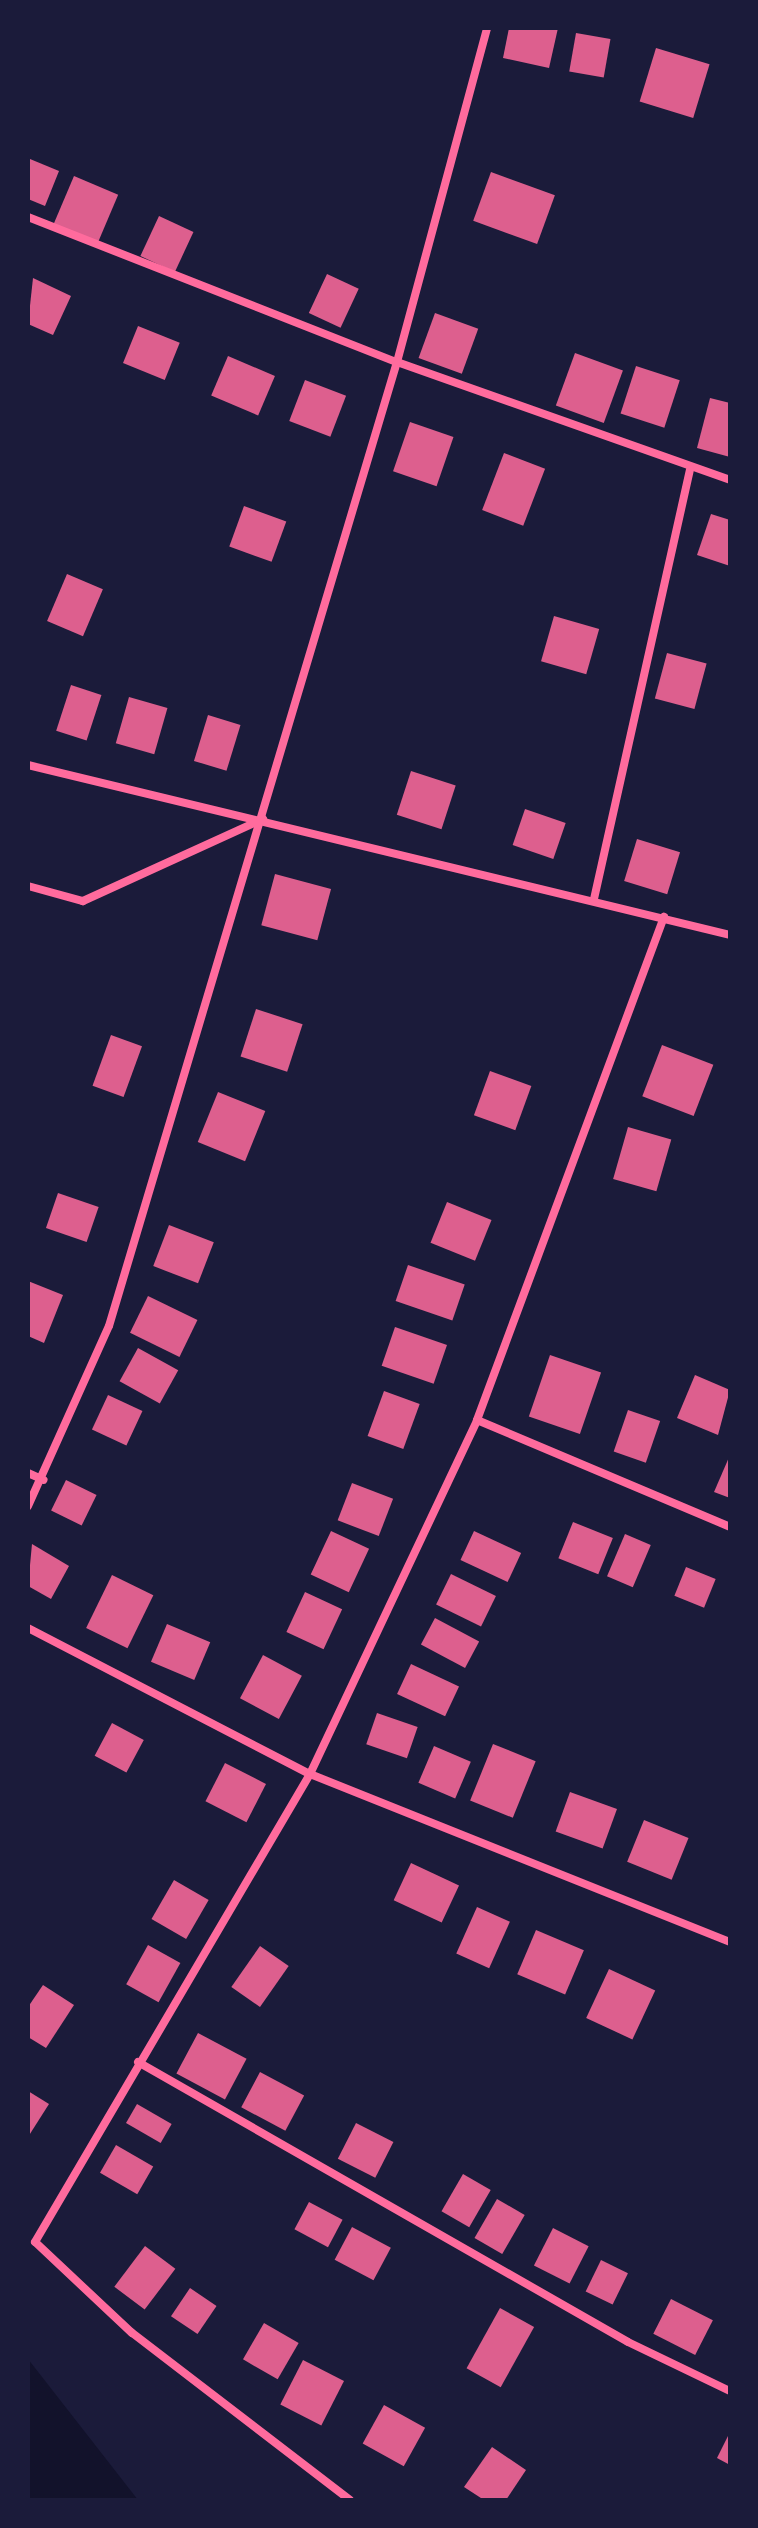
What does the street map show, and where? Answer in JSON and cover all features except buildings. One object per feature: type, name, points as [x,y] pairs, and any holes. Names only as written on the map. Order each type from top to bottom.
[{"type":"street","points":[[28,1506],[44,1480],[109,1326],[263,819],[397,362],[487,28]]},
{"type":"street","points":[[28,217],[397,362],[690,470],[730,480]]},
{"type":"street","points":[[594,899],[690,470]]},
{"type":"street","points":[[28,765],[594,899],[730,935]]},
{"type":"street","points":[[28,886],[83,901],[263,819]]},
{"type":"street","points":[[350,2500],[132,2333],[35,2242],[310,1774],[477,1420],[664,917]]},
{"type":"street","points":[[477,1420],[730,1527]]},
{"type":"street","points":[[28,1473],[44,1480]]},
{"type":"street","points":[[28,1628],[310,1774],[730,1942]]},
{"type":"street","points":[[138,2062],[628,2342],[730,2391]]},
{"type":"shaded area","points":[[28,2359],[138,2500],[28,2500]]}]
